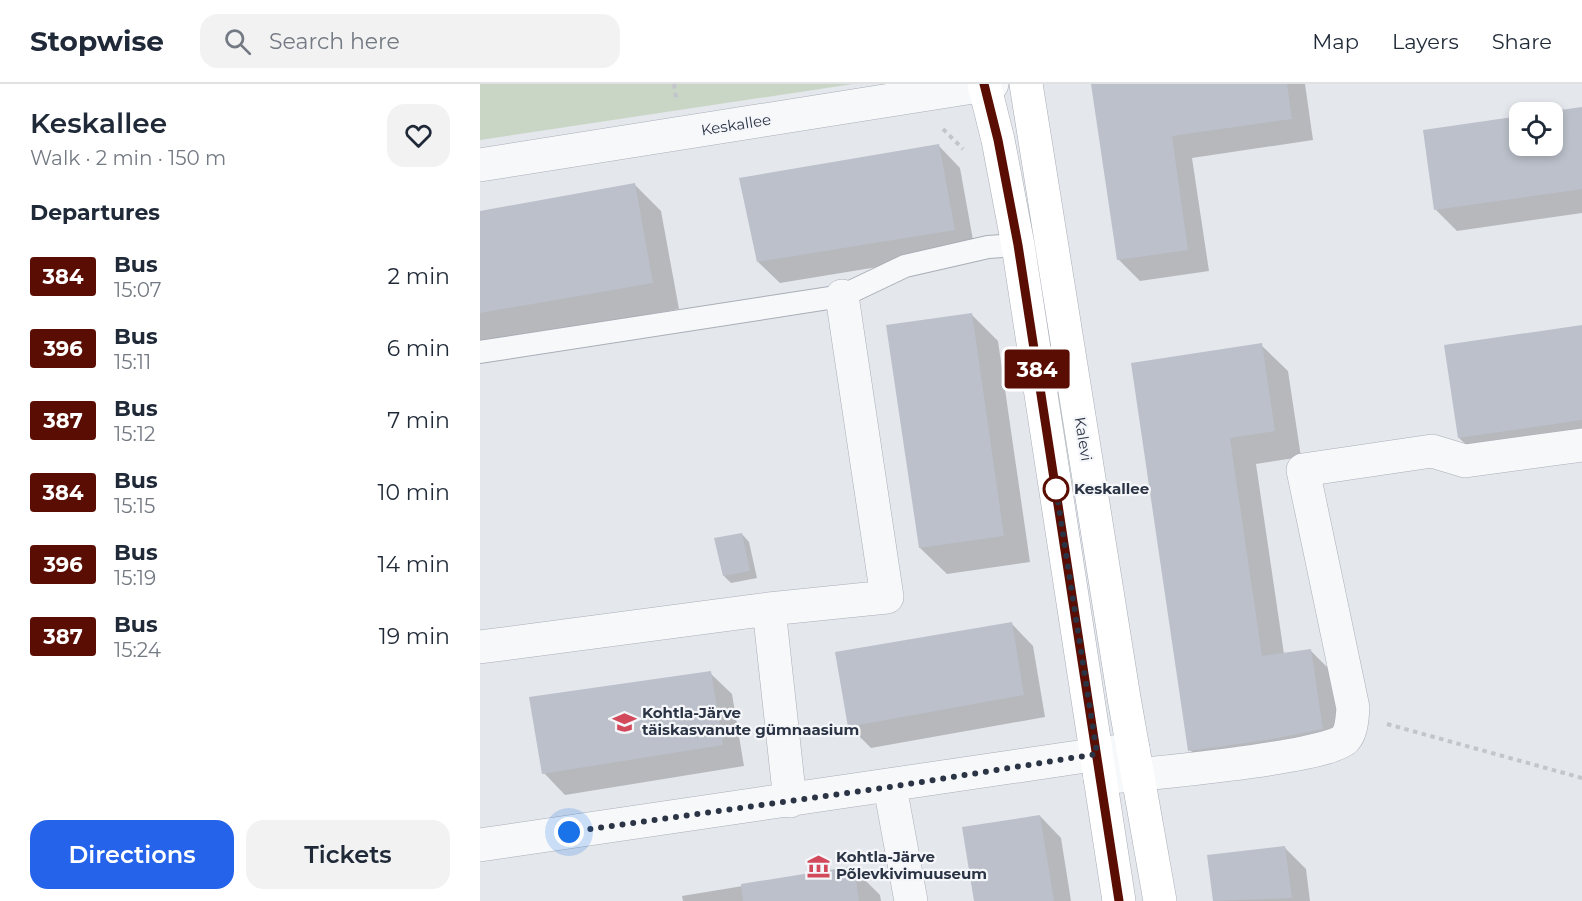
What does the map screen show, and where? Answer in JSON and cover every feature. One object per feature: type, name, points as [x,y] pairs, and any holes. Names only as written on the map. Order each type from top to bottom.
[{"type":"main road","points":[[986,84],[1018,245],[1119,901]]},
{"type":"main road","name":"Kalevi","points":[[1026,84],[1135,762],[1160,901]]},
{"type":"street","name":"Keskallee","points":[[480,165],[986,84]]},
{"type":"street","points":[[480,647],[769,609],[887,597],[842,296]]},
{"type":"street","points":[[480,845],[890,787],[1135,762],[1220,765],[1327,749],[1344,740],[1352,724],[1352,714],[1303,470],[1432,451],[1465,461],[1582,445]]},
{"type":"street","points":[[769,609],[790,801]]},
{"type":"street","points":[[890,787],[911,901]]},
{"type":"lane","points":[[480,352],[842,296],[905,266],[987,247],[1018,245]]},
{"type":"path","points":[[1352,714],[1582,778]]},
{"type":"green space","points":[[480,84],[853,84],[480,140]]},
{"type":"building","points":[[1091,84],[1287,84],[1292,119],[1172,136],[1188,250],[1117,260]]},
{"type":"building","points":[[1582,107],[1582,189],[1434,210],[1423,130],[1509,118],[1509,156],[1563,156],[1563,110]]},
{"type":"building","points":[[939,144],[955,230],[757,262],[739,178]]},
{"type":"building","points":[[635,183],[653,283],[480,313],[480,211]]},
{"type":"building","points":[[972,313],[1004,536],[919,548],[886,325]]},
{"type":"building","points":[[1582,325],[1582,420],[1458,438],[1444,345]]},
{"type":"building","points":[[1262,343],[1275,431],[1230,438],[1262,656],[1311,649],[1323,729],[1267,740],[1188,751],[1131,363]]},
{"type":"building","points":[[742,533],[750,571],[723,576],[714,538]]},
{"type":"building","points":[[1012,622],[1024,695],[848,727],[835,652]]},
{"type":"building","points":[[711,671],[723,745],[542,774],[529,697]]},
{"type":"building","points":[[1040,815],[1054,901],[974,901],[962,827]]},
{"type":"building","points":[[1285,846],[1292,898],[1213,901],[1207,855]]},
{"type":"building","points":[[854,866],[859,901],[743,901],[741,884]]},
{"type":"bus line","name":"384","points":[[984,84],[998,140],[1018,245],[1119,901]]},
{"type":"place","name":"Keskallee","points":[[1056,489]]},
{"type":"place","name":"Kohtla-Järve täiskasvanute gümnaasium","points":[[624,722]]},
{"type":"place","name":"Kohtla-Järve Põlevkivimuuseum","points":[[818,866]]},
{"type":"route","points":[[569,832],[890,787],[1097,754],[1056,489]]}]
